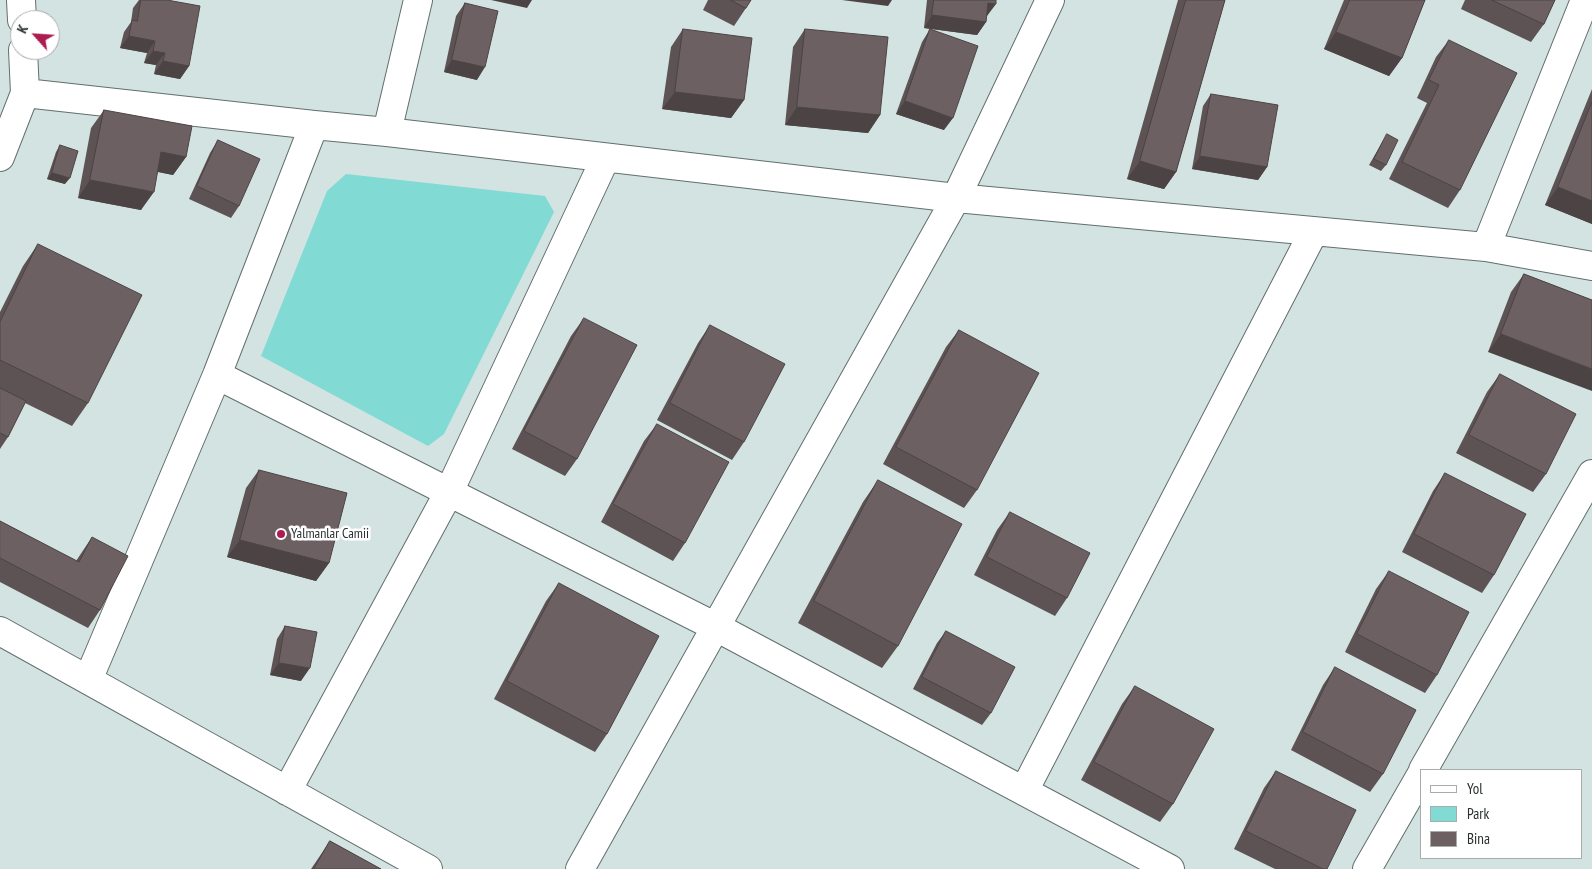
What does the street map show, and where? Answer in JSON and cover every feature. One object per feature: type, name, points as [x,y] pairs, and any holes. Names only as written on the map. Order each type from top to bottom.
[{"type":"street","points":[[387,132],[418,0]]},
{"type":"street","points":[[580,869],[956,198],[1050,0]]},
{"type":"street","points":[[1486,247],[1585,0]]},
{"type":"street","points":[[0,157],[25,93],[23,60]]},
{"type":"street","points":[[25,93],[314,126],[387,132],[605,159],[956,198],[1486,247],[1592,266]]},
{"type":"street","points":[[88,680],[217,376],[314,126]]},
{"type":"street","points":[[287,791],[448,492],[605,159]]},
{"type":"street","points":[[1024,791],[1314,231]]},
{"type":"street","points":[[217,376],[716,627],[1170,869]]},
{"type":"street","points":[[1424,769],[1592,474]]},
{"type":"street","points":[[0,631],[428,869]]},
{"type":"street","points":[[1367,869],[1420,777]]},
{"type":"green space","points":[[346,174],[545,196],[554,212],[444,434],[428,446],[261,356],[327,191]]},
{"type":"building","points":[[141,0],[167,0],[200,6],[189,66],[163,61],[165,53],[153,51],[155,41],[129,36],[132,20],[137,21]]},
{"type":"building","points":[[731,0],[751,0],[746,8]]},
{"type":"building","points":[[934,0],[996,0],[996,4],[988,3],[986,22],[932,15]]},
{"type":"building","points":[[1186,0],[1225,0],[1176,172],[1140,161]]},
{"type":"building","points":[[1350,0],[1425,0],[1402,58],[1336,32]]},
{"type":"building","points":[[1492,0],[1555,0],[1544,24]]},
{"type":"building","points":[[465,3],[498,11],[485,67],[452,60]]},
{"type":"building","points":[[683,29],[752,38],[744,100],[675,92]]},
{"type":"building","points":[[805,29],[888,37],[880,115],[797,107]]},
{"type":"building","points":[[930,29],[978,46],[953,118],[905,101]]},
{"type":"building","points":[[1449,40],[1517,73],[1460,190],[1402,162],[1439,85],[1429,80]]},
{"type":"building","points":[[1211,94],[1278,105],[1267,167],[1200,156]]},
{"type":"building","points":[[1592,102],[1592,201],[1558,187]]},
{"type":"building","points":[[104,110],[192,126],[186,157],[161,152],[154,192],[90,180]]},
{"type":"building","points":[[1387,134],[1398,140],[1386,165],[1374,159]]},
{"type":"building","points":[[218,140],[260,159],[239,206],[197,186]]},
{"type":"building","points":[[60,145],[78,151],[70,178],[52,173]]},
{"type":"building","points":[[38,244],[142,295],[88,403],[0,360],[0,322]]},
{"type":"building","points":[[1524,274],[1592,300],[1592,369],[1501,334]]},
{"type":"building","points":[[584,318],[637,345],[577,459],[524,431]]},
{"type":"building","points":[[710,325],[785,364],[744,442],[670,403]]},
{"type":"building","points":[[959,330],[1039,373],[977,490],[896,447]]},
{"type":"building","points":[[1500,374],[1576,414],[1546,474],[1469,435]]},
{"type":"building","points":[[0,388],[26,401],[8,437],[0,433]]},
{"type":"building","points":[[657,424],[729,462],[685,543],[613,504]]},
{"type":"building","name":"Yalmanlar Camii","points":[[259,470],[347,493],[329,563],[240,540]]},
{"type":"building","points":[[1445,473],[1526,514],[1494,575],[1414,534]]},
{"type":"building","points":[[878,480],[962,524],[898,646],[814,601]]},
{"type":"building","points":[[1010,512],[1090,553],[1067,598],[987,557]]},
{"type":"building","points":[[0,521],[79,562],[92,537],[128,556],[100,610],[0,558]]},
{"type":"building","points":[[1389,571],[1469,612],[1437,675],[1357,634]]},
{"type":"building","points":[[559,583],[659,636],[607,734],[507,681]]},
{"type":"building","points":[[285,626],[317,632],[310,668],[279,663]]},
{"type":"building","points":[[946,631],[1015,667],[991,713],[922,677]]},
{"type":"building","points":[[1335,667],[1416,710],[1383,774],[1303,732]]},
{"type":"building","points":[[1135,686],[1214,729],[1173,804],[1094,762]]},
{"type":"building","points":[[1276,771],[1356,810],[1327,869],[1323,869],[1246,831]]},
{"type":"building","points":[[330,841],[381,869],[314,869]]},
{"type":"place","name":"Yalmanlar Camii","points":[[281,534]]}]
